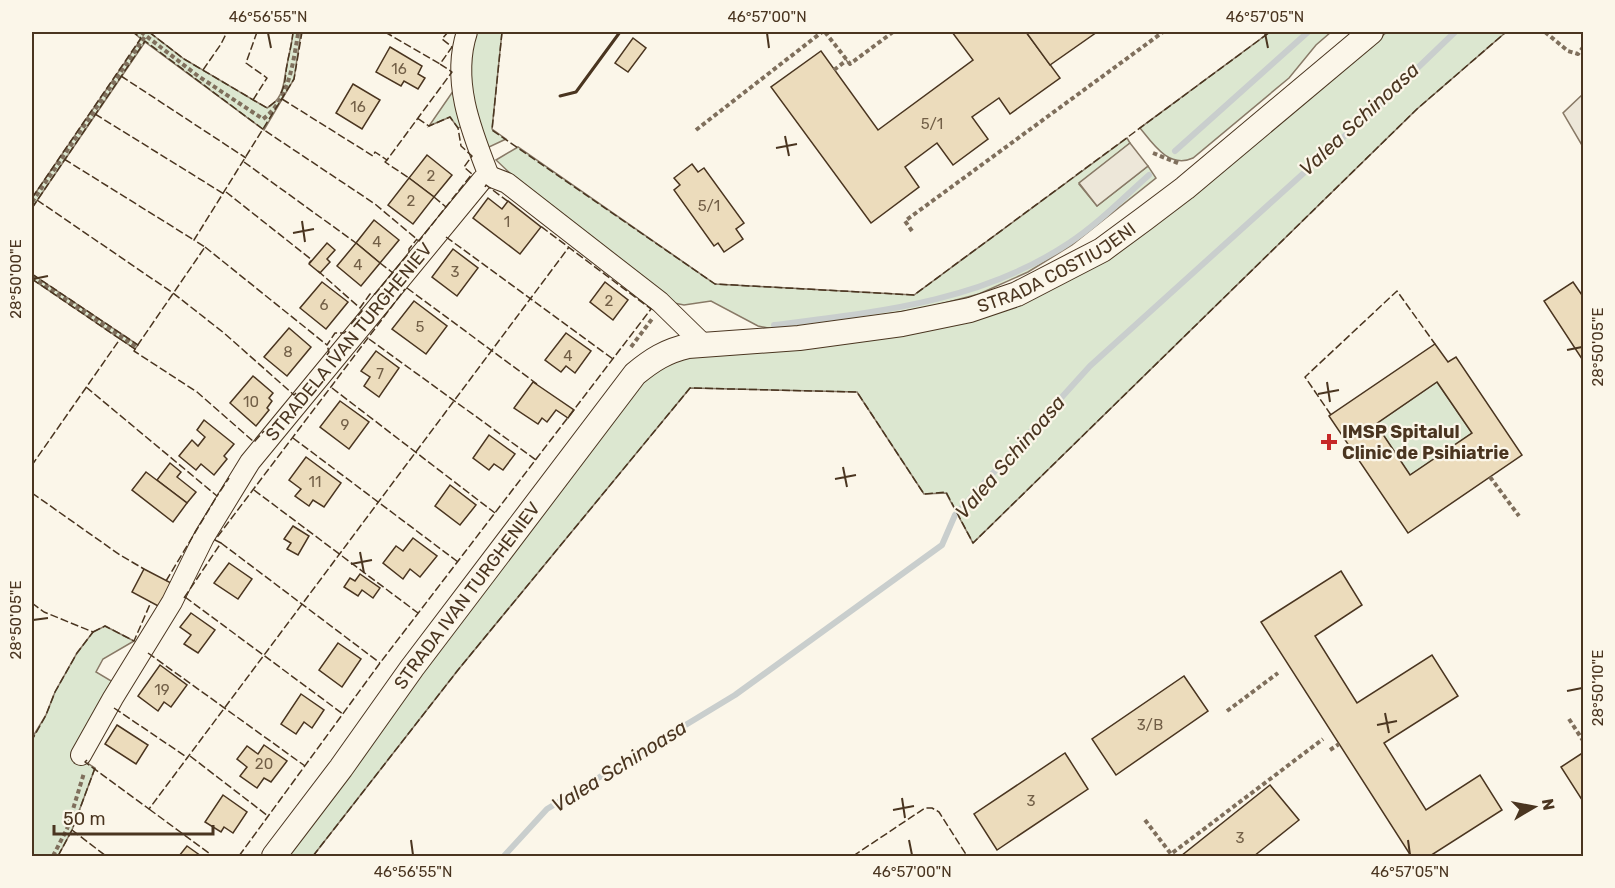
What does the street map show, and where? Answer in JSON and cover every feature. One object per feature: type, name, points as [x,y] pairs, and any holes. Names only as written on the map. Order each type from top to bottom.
[{"type":"street","points":[[466,32],[462,47],[461,68],[465,110],[489,176],[507,183],[660,302],[703,344]]},
{"type":"street","name":"STRADA COSTIUJENI","points":[[674,349],[703,344],[799,338],[902,324],[970,310],[1017,294],[1102,250],[1144,219],[1185,188],[1371,32]]},
{"type":"street","name":"STRADELA IVAN TURGHENIEV","points":[[81,755],[112,698],[172,602],[204,537],[250,462],[439,235],[474,187],[489,176]]},
{"type":"street","name":"STRADA IVAN TURGHENIEV","points":[[274,856],[341,768],[412,668],[635,374],[652,360],[674,349]]},
{"type":"path","points":[[141,32],[198,76],[263,119],[273,109],[287,85],[298,34]]},
{"type":"path","points":[[696,130],[824,32],[850,64],[893,32]]},
{"type":"path","points":[[912,231],[905,221],[1163,32]]},
{"type":"path","points":[[1545,32],[1569,51],[1578,54],[1584,46]]},
{"type":"path","points":[[32,202],[146,35]]},
{"type":"path","points":[[834,70],[847,60]]},
{"type":"path","points":[[32,276],[136,347]]},
{"type":"path","points":[[1490,477],[1519,516]]},
{"type":"path","points":[[1227,711],[1278,673]]},
{"type":"path","points":[[1569,719],[1584,742]]},
{"type":"path","points":[[1145,820],[1171,854],[1323,739]]},
{"type":"path","points":[[1330,750],[1339,744]]},
{"type":"path","points":[[53,856],[67,830],[84,774],[81,755]]},
{"type":"green space","points":[[133,32],[149,32],[184,59],[267,108],[277,100],[282,90],[293,32],[301,32],[294,79],[264,130],[145,42],[32,208],[32,198],[141,39]]},
{"type":"green space","points":[[474,32],[502,32],[492,129],[506,139],[487,148],[467,76]]},
{"type":"green space","points":[[1270,32],[1331,32],[1316,45],[1289,78],[1193,158],[1184,161],[1176,160],[1162,153],[1140,128]]},
{"type":"green space","points":[[1387,32],[1506,32],[1417,109],[973,543],[946,493],[924,494],[857,392],[690,388],[458,670],[313,856],[283,856],[635,386],[678,358],[978,316],[1266,131]]},
{"type":"green space","points":[[458,84],[465,126],[458,128],[450,117],[429,126]]},
{"type":"green space","points":[[1127,138],[1130,143],[1079,184],[1097,206],[1148,166],[1156,178],[1072,245],[1028,272],[979,294],[929,307],[829,324],[773,329],[758,326],[711,301],[684,305],[669,302],[548,209],[496,160],[518,147],[715,284],[914,295]]},
{"type":"green space","points":[[32,274],[138,345],[135,349],[32,279]]},
{"type":"green space","points":[[1437,382],[1472,433],[1410,475],[1376,424]]},
{"type":"green space","points":[[105,626],[134,641],[103,659],[96,672],[113,682],[75,755],[95,768],[72,830],[58,856],[32,856],[32,738],[77,653],[93,632]]},
{"type":"shaded area","points":[[1583,94],[1583,147],[1563,113]]},
{"type":"shaded area","points":[[1130,143],[1148,166],[1097,206],[1079,183]]},
{"type":"building","points":[[952,32],[1026,32],[1060,78],[1010,114],[999,98],[972,117],[988,139],[953,165],[937,143],[905,167],[919,187],[871,223],[771,87],[821,51],[878,130],[973,60]]},
{"type":"building","points":[[1026,32],[1097,32],[1050,65]]},
{"type":"building","points":[[633,38],[646,48],[628,72],[615,63]]},
{"type":"building","points":[[390,47],[422,66],[418,74],[425,78],[418,89],[404,81],[401,86],[376,72]]},
{"type":"building","points":[[353,84],[380,100],[362,129],[336,113]]},
{"type":"building","points":[[427,155],[452,175],[434,197],[409,178]]},
{"type":"building","points":[[692,164],[698,172],[704,168],[744,223],[736,229],[743,239],[724,252],[718,243],[714,246],[674,190],[680,185],[674,178]]},
{"type":"building","points":[[409,178],[434,197],[413,224],[388,205]]},
{"type":"building","points":[[488,198],[502,209],[508,201],[541,227],[520,254],[473,218]]},
{"type":"building","points":[[374,220],[399,240],[380,263],[356,243]]},
{"type":"building","points":[[327,243],[335,250],[327,259],[330,262],[320,273],[309,264]]},
{"type":"building","points":[[356,243],[380,263],[361,286],[337,266]]},
{"type":"building","points":[[453,249],[478,268],[457,296],[432,277]]},
{"type":"building","points":[[322,282],[348,302],[326,329],[300,308]]},
{"type":"building","points":[[605,282],[628,300],[613,320],[590,302]]},
{"type":"building","points":[[1573,282],[1584,298],[1584,362],[1544,301]]},
{"type":"building","points":[[414,301],[447,326],[426,354],[392,329]]},
{"type":"building","points":[[289,328],[311,347],[287,376],[264,357]]},
{"type":"building","points":[[566,333],[591,351],[575,373],[566,366],[561,372],[545,360]]},
{"type":"building","points":[[1435,344],[1448,362],[1456,357],[1522,455],[1408,533],[1329,416]],"holes":[[[1437,382],[1472,433],[1410,475],[1376,424]]]},
{"type":"building","points":[[376,351],[399,368],[379,397],[364,386],[370,377],[361,371]]},
{"type":"building","points":[[253,376],[273,393],[269,398],[272,401],[267,408],[269,410],[256,426],[230,403]]},
{"type":"building","points":[[533,382],[574,410],[568,418],[556,410],[547,422],[542,418],[538,424],[514,408]]},
{"type":"building","points":[[340,401],[369,422],[349,449],[320,427]]},
{"type":"building","points":[[204,420],[234,444],[224,456],[227,459],[214,475],[201,464],[196,470],[179,456],[192,440],[198,446],[205,437],[197,430]]},
{"type":"building","points":[[489,435],[515,454],[503,470],[494,464],[489,470],[473,458]]},
{"type":"building","points":[[306,457],[341,483],[324,507],[313,500],[309,506],[295,496],[301,489],[289,480]]},
{"type":"building","points":[[170,463],[181,472],[177,477],[196,492],[187,503],[157,480]]},
{"type":"building","points":[[146,472],[187,503],[173,522],[132,490]]},
{"type":"building","points":[[450,485],[476,505],[460,525],[435,506]]},
{"type":"building","points":[[293,526],[309,536],[298,555],[287,549],[291,543],[284,539]]},
{"type":"building","points":[[413,538],[437,556],[420,577],[410,569],[403,579],[383,563],[396,546],[403,551]]},
{"type":"building","points":[[229,563],[252,579],[238,599],[214,583]]},
{"type":"building","points":[[144,569],[173,584],[160,607],[132,592]]},
{"type":"building","points":[[1341,571],[1362,605],[1315,636],[1357,703],[1432,655],[1458,696],[1384,743],[1426,810],[1480,775],[1502,810],[1430,856],[1411,856],[1261,622]]},
{"type":"building","points":[[360,574],[380,588],[373,598],[362,590],[358,596],[344,587],[350,578],[355,581]]},
{"type":"building","points":[[191,613],[215,630],[198,653],[184,644],[191,635],[180,627]]},
{"type":"building","points":[[338,643],[361,659],[342,687],[319,670]]},
{"type":"building","points":[[160,665],[187,685],[171,707],[164,702],[158,711],[138,696]]},
{"type":"building","points":[[1184,676],[1208,711],[1116,775],[1092,739]]},
{"type":"building","points":[[301,694],[324,710],[312,728],[304,722],[296,734],[281,724]]},
{"type":"building","points":[[117,725],[148,745],[136,764],[105,744]]},
{"type":"building","points":[[264,745],[287,761],[271,782],[264,778],[257,788],[240,776],[247,767],[237,759],[247,746],[258,754]]},
{"type":"building","points":[[1584,752],[1584,803],[1561,767]]},
{"type":"building","points":[[1065,753],[1088,789],[997,850],[974,814]]},
{"type":"building","points":[[1270,785],[1299,820],[1254,856],[1181,856]]},
{"type":"building","points":[[223,795],[247,812],[233,833],[224,827],[221,832],[205,822]]},
{"type":"building","points":[[187,846],[201,856],[179,856]]},
{"type":"waterway","points":[[1175,151],[1308,32]]},
{"type":"waterway","name":"Valea Schinoasa","points":[[504,856],[547,809],[735,695],[942,545],[955,515],[1090,366],[1379,105],[1455,32]]},
{"type":"waterway","points":[[774,325],[889,309],[927,301],[1000,279],[1035,263],[1080,236],[1149,175]]},
{"type":"fence","points":[[32,198],[141,38],[133,32]]},
{"type":"fence","points":[[149,32],[184,59],[267,108],[276,101]]},
{"type":"fence","points":[[203,70],[227,32]]},
{"type":"fence","points":[[253,100],[267,78],[246,63],[257,32]]},
{"type":"fence","points":[[281,93],[285,83],[293,32]]},
{"type":"fence","points":[[120,339],[135,349],[205,247],[194,240],[294,79],[302,32]]},
{"type":"fence","points":[[385,32],[440,64]]},
{"type":"fence","points":[[282,99],[373,156],[375,152],[387,160],[452,72],[440,64],[452,47],[442,39],[448,32]]},
{"type":"fence","points":[[502,32],[492,130],[715,284],[914,295],[1270,32]]},
{"type":"fence","points":[[313,856],[458,670],[690,388],[857,392],[924,494],[946,492],[973,543],[1417,109],[1506,32]]},
{"type":"fence","points":[[32,208],[145,41],[264,130],[375,204],[419,241],[472,174],[464,167],[472,156],[461,146],[458,128],[450,117],[429,126],[417,118]]},
{"type":"fence","points":[[121,76],[246,158]]},
{"type":"fence","points":[[95,114],[224,194]]},
{"type":"fence","points":[[64,159],[194,240]]},
{"type":"fence","points":[[387,160],[385,162],[409,178]]},
{"type":"fence","points":[[244,162],[356,243]]},
{"type":"fence","points":[[485,187],[486,185],[510,203]]},
{"type":"fence","points":[[226,192],[312,260],[309,263]]},
{"type":"fence","points":[[434,197],[446,207]]},
{"type":"fence","points":[[37,200],[173,293],[224,333],[294,395],[296,393]]},
{"type":"fence","points":[[239,856],[380,663],[651,309],[539,225]]},
{"type":"fence","points":[[446,237],[613,359]]},
{"type":"fence","points":[[318,271],[360,308],[370,294],[375,294],[409,253],[409,249],[417,239]]},
{"type":"fence","points":[[205,247],[327,345],[335,333],[346,331]]},
{"type":"fence","points":[[87,760],[85,762],[149,809],[569,247]]},
{"type":"fence","points":[[380,263],[393,273]]},
{"type":"fence","points":[[32,274],[138,345]]},
{"type":"fence","points":[[32,279],[120,339],[32,465]]},
{"type":"fence","points":[[407,288],[537,384]]},
{"type":"fence","points":[[184,598],[221,543],[215,540],[405,289]]},
{"type":"fence","points":[[1331,415],[1305,377],[1397,291],[1435,344]]},
{"type":"fence","points":[[351,324],[362,311],[360,308]]},
{"type":"fence","points":[[369,339],[536,460]]},
{"type":"fence","points":[[327,345],[329,352],[327,355]]},
{"type":"fence","points":[[135,349],[134,351],[197,392],[254,442],[264,431]]},
{"type":"fence","points":[[86,387],[217,496],[229,478]]},
{"type":"fence","points":[[332,388],[495,513]]},
{"type":"fence","points":[[293,438],[458,562]]},
{"type":"fence","points":[[254,490],[418,613]]},
{"type":"fence","points":[[32,493],[120,555],[144,569]]},
{"type":"fence","points":[[166,581],[217,496]]},
{"type":"fence","points":[[221,543],[380,663]]},
{"type":"fence","points":[[185,597],[343,714]]},
{"type":"fence","points":[[93,632],[105,626],[134,641],[151,602]]},
{"type":"fence","points":[[32,603],[44,612],[93,632],[77,653],[32,740]]},
{"type":"fence","points":[[148,653],[305,766]]},
{"type":"fence","points":[[114,708],[188,758]]},
{"type":"fence","points":[[190,756],[268,816]]},
{"type":"fence","points":[[58,856],[72,830],[95,768]]},
{"type":"fence","points":[[853,856],[925,808],[932,808],[939,812],[967,856]]},
{"type":"fence","points":[[149,809],[213,856]]},
{"type":"fence","points":[[72,830],[106,856]]},
{"type":"wall","points":[[560,96],[576,92],[620,32]]},
{"type":"place","name":"IMSP Spitalul Clinic de Psihiatrie","points":[[1329,442]]}]
